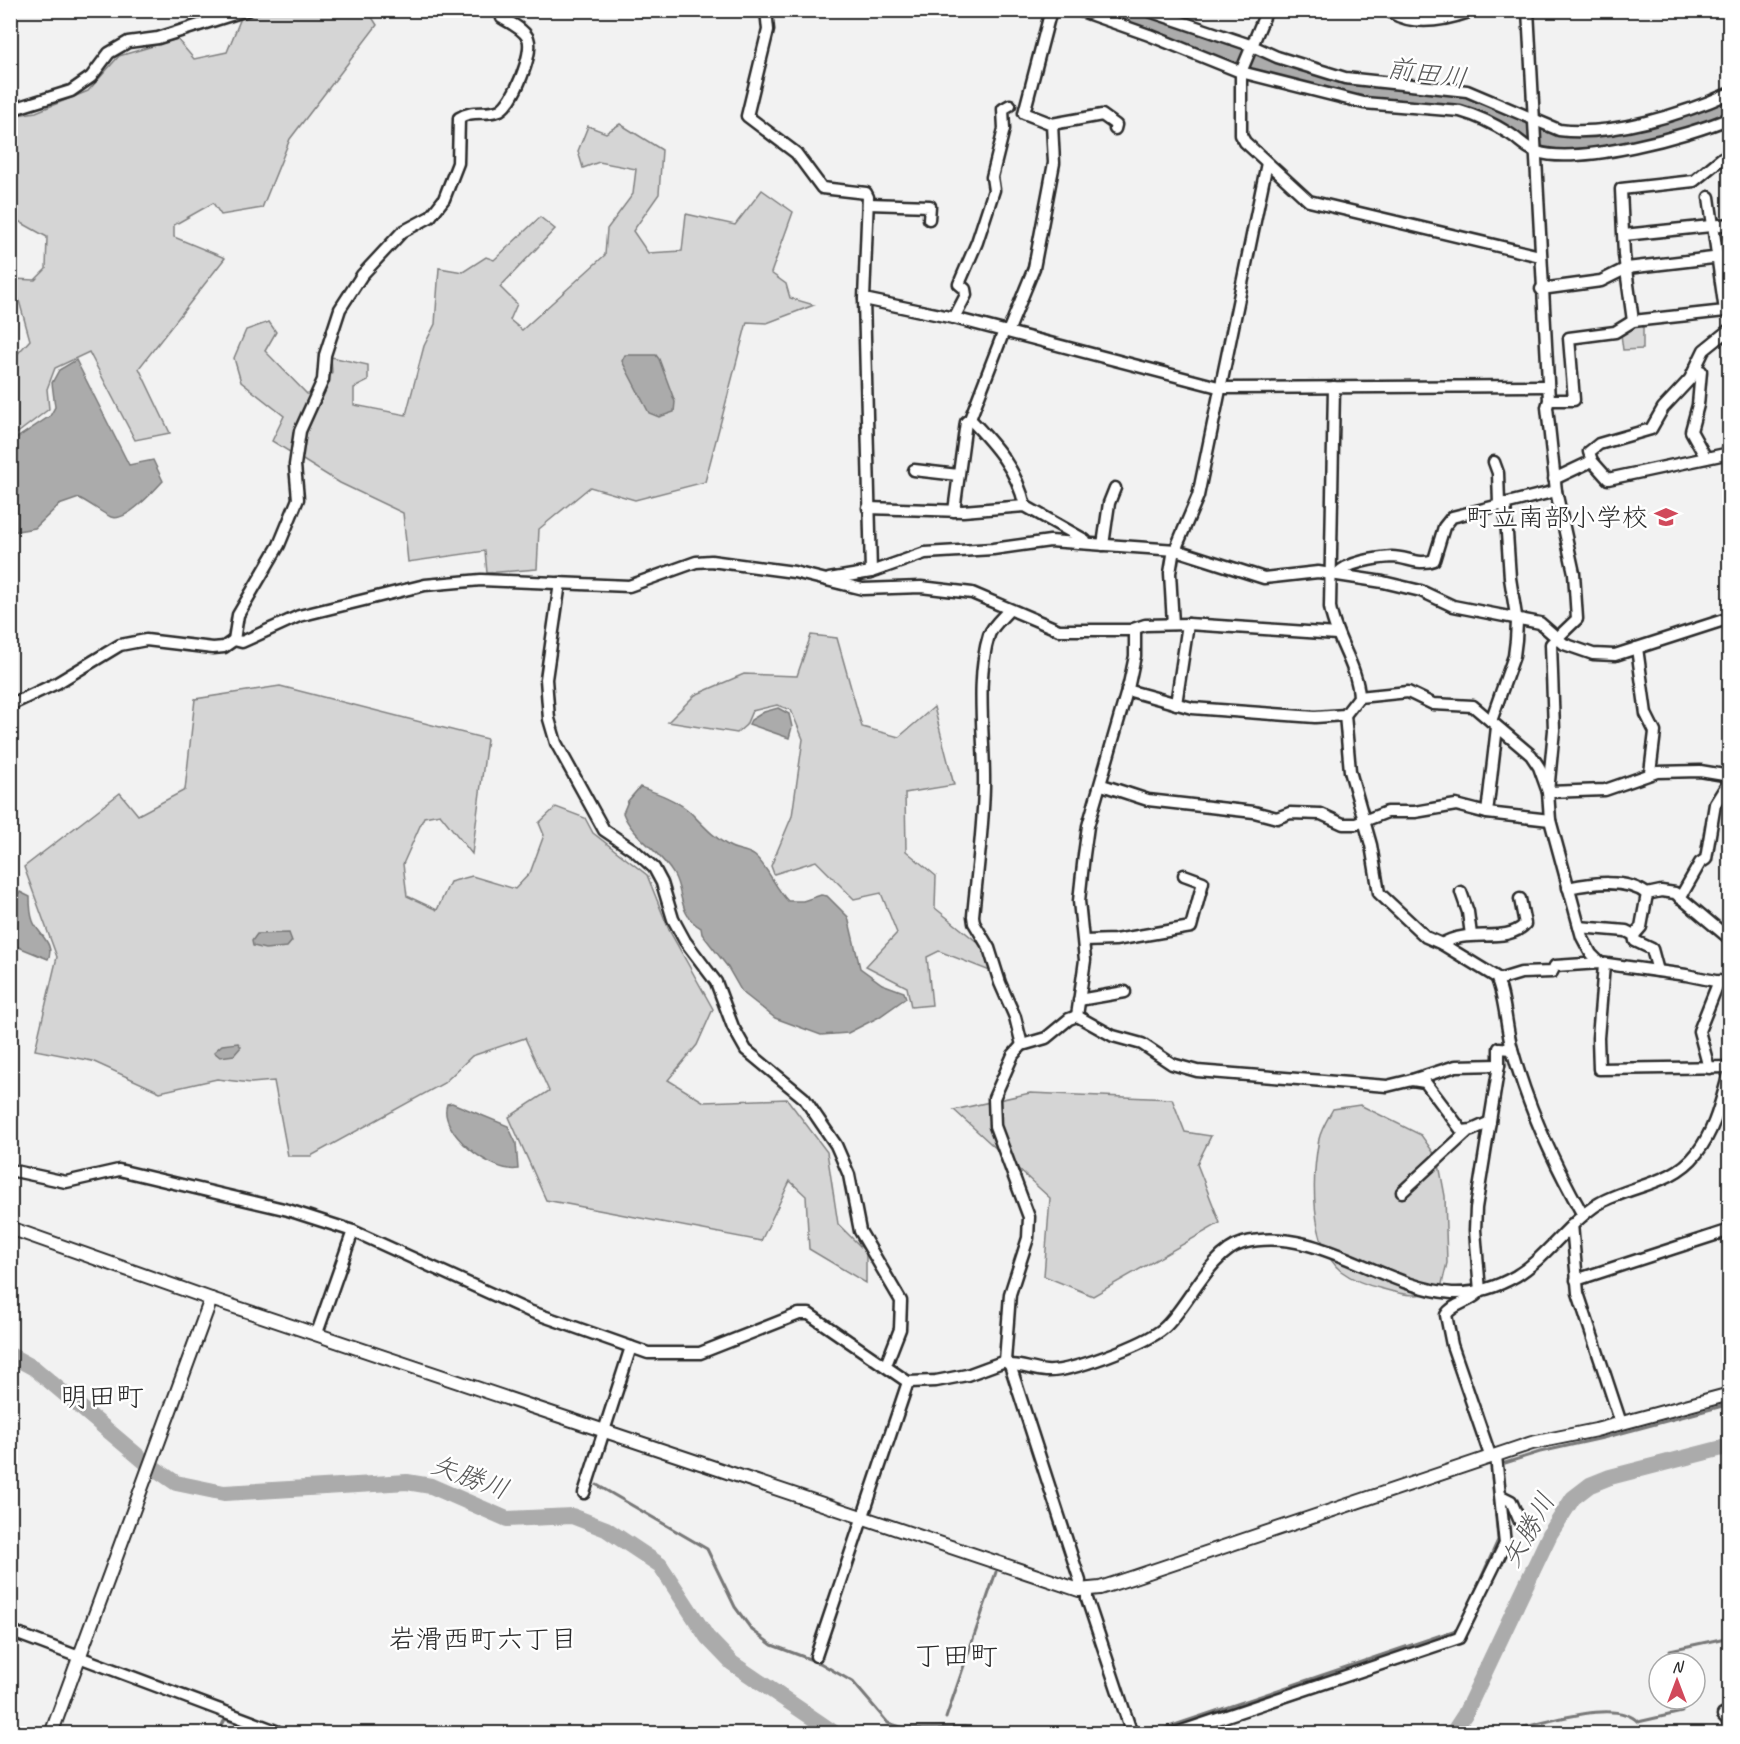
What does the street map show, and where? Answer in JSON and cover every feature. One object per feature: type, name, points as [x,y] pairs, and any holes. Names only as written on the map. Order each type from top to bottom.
[{"type":"main road","points":[[1392,10],[1426,19],[1446,17],[1467,10]]},
{"type":"street","points":[[10,110],[71,91],[91,77],[109,53],[128,42],[158,38],[248,10]]},
{"type":"street","points":[[10,705],[57,683],[120,645],[146,640],[213,648],[224,647],[234,640],[238,615],[279,545],[298,499],[295,465],[300,431],[323,380],[325,355],[340,309],[362,275],[402,232],[430,217],[441,204],[458,163],[459,118],[471,112],[500,109],[508,103],[519,83],[529,53],[528,39],[524,33],[502,18],[505,10]]},
{"type":"street","points":[[642,10],[671,10]]},
{"type":"street","points":[[766,10],[768,30],[747,116],[796,153],[822,188],[866,193],[868,204],[864,299],[867,508],[871,572]]},
{"type":"street","points":[[1024,113],[1051,10]]},
{"type":"street","points":[[1078,10],[1242,70],[1364,103],[1460,111],[1497,126],[1535,148],[1575,155],[1697,132],[1730,118]]},
{"type":"street","points":[[1146,10],[1250,45],[1277,57],[1345,78],[1467,90],[1560,130],[1575,132],[1601,130],[1682,112],[1730,93]]},
{"type":"street","points":[[1267,10],[1250,45],[1242,70],[1241,135],[1267,163],[1309,201],[1540,255]]},
{"type":"street","points":[[10,1170],[66,1182],[109,1170],[132,1172],[288,1209],[352,1231],[529,1311],[631,1347],[662,1355],[700,1353],[790,1317],[809,1314],[908,1382],[936,1381],[1008,1363],[1045,1371],[1080,1366],[1163,1329],[1209,1271],[1234,1247],[1247,1242],[1280,1241],[1328,1251],[1437,1291],[1480,1291],[1518,1275],[1572,1224],[1611,1197],[1677,1172],[1696,1154],[1714,1124],[1727,1089],[1730,1068],[1599,1069],[1598,1038],[1602,964],[1586,946],[1579,927],[1550,820],[1548,792],[1554,730],[1551,644],[1577,619],[1574,573],[1554,479],[1547,407],[1549,400],[1541,289],[1528,10]]},
{"type":"street","points":[[954,318],[966,295],[965,289],[959,284],[977,242],[994,190],[992,177],[1004,129],[1003,109],[1007,102],[1024,113],[1052,123],[1102,115],[1116,125],[1115,129]]},
{"type":"street","points":[[954,511],[966,422],[970,419],[1034,268],[1054,163],[1052,123]]},
{"type":"street","points":[[1633,321],[1621,189],[1694,181],[1722,158],[1730,157]]},
{"type":"street","points":[[1173,624],[1170,573],[1176,550],[1198,496],[1267,163]]},
{"type":"street","points":[[1549,400],[1574,400],[1569,338],[1615,332],[1633,321],[1725,311],[1724,256],[1714,225],[1709,197]]},
{"type":"street","points":[[868,204],[930,206],[929,219]]},
{"type":"street","points":[[1624,235],[1730,224]]},
{"type":"street","points":[[1541,289],[1601,281],[1627,268],[1724,256]]},
{"type":"street","points":[[864,299],[954,318],[1222,388],[1547,386]]},
{"type":"street","points":[[1730,329],[1704,350],[1690,379],[1663,408],[1651,429],[1599,444],[1589,452],[1592,461],[1608,479],[1730,453]]},
{"type":"street","points":[[1695,369],[1701,371],[1698,405],[1691,431],[1706,458]]},
{"type":"street","points":[[1335,387],[1333,574],[1330,607],[1337,634],[1358,681],[1359,697],[1345,715],[1350,771],[1371,845],[1379,893],[1412,927],[1498,980],[1512,1049],[1531,1108],[1549,1150],[1583,1215]]},
{"type":"street","points":[[970,419],[995,446],[1010,467],[1025,506]]},
{"type":"street","points":[[1554,479],[1592,461]]},
{"type":"street","points":[[1487,813],[1494,724],[1514,656],[1516,617],[1498,473],[1494,462]]},
{"type":"street","points":[[914,470],[958,475]]},
{"type":"street","points":[[1098,544],[1115,488]]},
{"type":"street","points":[[1333,574],[1343,567],[1392,557],[1425,564],[1434,560],[1444,526],[1452,517],[1556,491]]},
{"type":"street","points":[[867,508],[954,511],[1025,506],[1072,534],[1098,544]]},
{"type":"street","points":[[825,579],[871,572],[932,552],[993,549],[1050,541],[1150,546],[1176,550],[1264,578],[1333,574],[1421,591],[1453,606],[1540,623],[1555,638],[1593,654],[1615,655],[1730,618]]},
{"type":"street","points":[[234,640],[242,642],[299,616],[425,585],[481,579],[629,586],[696,562],[711,561],[795,572],[863,590],[921,587],[972,593],[1059,630],[1135,629],[1145,625],[1188,624],[1337,634]]},
{"type":"street","points":[[560,583],[546,680],[549,719],[556,743],[604,830],[636,851],[654,868],[662,883],[673,919],[685,941],[716,982],[736,1032],[746,1050],[804,1098],[836,1145],[849,1175],[860,1231],[901,1301],[900,1329],[886,1365]]},
{"type":"street","points":[[1009,610],[989,634],[980,704],[984,725],[984,785],[980,868],[974,923],[989,948],[1000,983],[1015,1017],[1022,1045]]},
{"type":"street","points":[[1176,704],[1188,624]]},
{"type":"street","points":[[1077,1016],[1085,960],[1080,901],[1088,826],[1102,785],[1127,690],[1135,656],[1135,629]]},
{"type":"street","points":[[1637,648],[1646,714],[1655,732],[1650,773]]},
{"type":"street","points":[[1127,690],[1192,708],[1285,715],[1345,715]]},
{"type":"street","points":[[1359,697],[1408,692],[1433,704],[1473,706],[1530,755],[1539,767],[1548,792]]},
{"type":"street","points":[[1548,792],[1605,790],[1650,773],[1700,771],[1730,778],[1714,804],[1706,859],[1700,863],[1680,898]]},
{"type":"street","points":[[1102,785],[1148,800],[1254,812],[1277,818],[1290,813],[1307,812],[1329,815],[1343,824],[1363,822],[1387,812],[1415,812],[1456,805],[1487,813],[1550,820]]},
{"type":"street","points":[[1084,941],[1116,940],[1191,927],[1203,882],[1184,875]]},
{"type":"street","points":[[1568,888],[1588,884],[1621,884],[1632,885],[1647,894],[1667,891],[1680,898],[1730,939]]},
{"type":"street","points":[[1461,892],[1468,912],[1471,935]]},
{"type":"street","points":[[1634,935],[1641,927],[1647,894]]},
{"type":"street","points":[[1442,944],[1449,939],[1471,935],[1504,934],[1521,927],[1524,924],[1520,899]]},
{"type":"street","points":[[1579,927],[1626,931],[1634,935]]},
{"type":"street","points":[[1634,935],[1635,941],[1652,949],[1658,971]]},
{"type":"street","points":[[1498,980],[1521,973],[1552,972],[1555,966],[1602,964],[1724,983],[1700,1031],[1709,1068]]},
{"type":"street","points":[[1079,1000],[1125,992]]},
{"type":"street","points":[[1077,1016],[1062,1024],[1046,1038],[1022,1045],[1013,1055],[994,1098],[995,1126],[1029,1217],[1028,1238],[1010,1294],[1008,1363],[1132,1734]]},
{"type":"street","points":[[1077,1016],[1113,1036],[1142,1044],[1172,1064],[1197,1071],[1388,1086],[1456,1066],[1499,1065]]},
{"type":"street","points":[[1173,1734],[1459,1638],[1505,1544],[1501,1496],[1493,1457],[1446,1319],[1447,1312],[1477,1296],[1480,1291],[1475,1230],[1499,1065],[1499,1048],[1512,1049]]},
{"type":"street","points":[[1412,1080],[1425,1082],[1457,1127],[1467,1132]]},
{"type":"street","points":[[1402,1192],[1467,1132],[1490,1122]]},
{"type":"street","points":[[1572,1224],[1576,1280],[1621,1423]]},
{"type":"street","points":[[10,1227],[211,1299],[1083,1590],[1532,1443],[1621,1423],[1730,1394]]},
{"type":"street","points":[[1576,1280],[1730,1230]]},
{"type":"street","points":[[317,1333],[352,1231]]},
{"type":"street","points":[[51,1734],[211,1299]]},
{"type":"street","points":[[584,1493],[631,1347]]},
{"type":"street","points":[[816,1656],[908,1382]]},
{"type":"street","points":[[1501,1496],[1511,1501],[1521,1524]]},
{"type":"street","points":[[10,1631],[285,1734]]},
{"type":"street","points":[[1730,1712],[1723,1715],[1730,1723]]},
{"type":"shaded area","points":[[275,10],[368,11],[377,25],[290,139],[262,208],[221,215],[213,203],[174,225],[174,237],[225,258],[139,368],[170,433],[135,440],[89,352],[55,368],[47,389],[49,409],[11,438],[11,361],[30,340],[13,279],[35,280],[46,269],[47,237],[11,217],[11,116],[36,112],[88,91],[119,56],[177,39],[194,59],[227,52],[241,18]]},
{"type":"shaded area","points":[[620,124],[662,150],[659,194],[633,231],[648,253],[682,251],[686,214],[735,225],[762,190],[793,212],[771,273],[786,284],[790,298],[814,305],[767,323],[747,322],[705,482],[635,500],[590,487],[539,529],[537,569],[487,573],[485,551],[408,562],[403,513],[340,483],[272,441],[284,416],[241,382],[234,358],[246,330],[269,322],[276,332],[265,351],[307,394],[321,395],[332,372],[331,357],[368,365],[368,381],[354,388],[354,405],[406,415],[424,346],[435,324],[439,268],[463,272],[486,257],[494,260],[540,217],[555,229],[500,287],[517,304],[510,320],[522,330],[605,255],[607,229],[633,194],[636,169],[599,162],[583,168],[578,151],[588,126],[606,133]]},
{"type":"shaded area","points":[[1643,325],[1643,349],[1623,350],[1621,334],[1635,326]]},
{"type":"shaded area","points":[[625,355],[656,355],[675,402],[674,412],[659,417],[649,413],[622,361]]},
{"type":"shaded area","points":[[76,360],[129,465],[153,460],[163,481],[132,511],[117,518],[111,517],[79,498],[59,505],[35,528],[11,532],[11,442],[50,416],[55,407],[52,383],[59,370]]},
{"type":"shaded area","points":[[811,635],[837,638],[862,727],[899,737],[934,707],[954,785],[905,793],[906,851],[936,876],[935,908],[982,946],[990,971],[939,951],[927,957],[932,1005],[911,1007],[907,987],[866,966],[897,933],[881,893],[854,899],[816,861],[774,874],[771,866],[792,816],[803,739],[791,710],[777,705],[752,711],[746,725],[737,733],[668,722],[695,695],[744,674],[797,676]]},
{"type":"shaded area","points":[[280,686],[487,739],[472,854],[440,814],[424,817],[403,864],[407,896],[437,910],[450,882],[472,876],[515,889],[530,873],[544,835],[539,823],[556,807],[585,818],[593,833],[647,875],[669,930],[713,1009],[697,1045],[668,1080],[704,1102],[787,1099],[827,1152],[838,1224],[866,1252],[866,1283],[809,1249],[806,1196],[790,1181],[761,1241],[546,1200],[509,1117],[549,1091],[525,1038],[472,1056],[444,1083],[311,1156],[288,1156],[274,1081],[251,1083],[217,1079],[160,1092],[92,1061],[35,1050],[57,957],[24,867],[120,793],[138,815],[185,790],[195,699]]},
{"type":"shaded area","points":[[778,708],[789,714],[792,727],[789,738],[749,724],[751,720],[764,712]]},
{"type":"shaded area","points":[[640,787],[679,804],[723,842],[732,848],[755,856],[788,901],[803,901],[821,895],[827,896],[848,917],[860,968],[882,984],[904,992],[906,998],[879,1017],[848,1033],[821,1035],[775,1018],[742,992],[727,966],[702,934],[701,928],[688,917],[674,875],[633,829],[623,813],[628,801]]},
{"type":"shaded area","points":[[20,892],[30,897],[33,921],[50,948],[48,959],[11,944],[11,910]]},
{"type":"shaded area","points":[[289,933],[292,941],[287,947],[265,949],[253,946],[252,941],[257,934]]},
{"type":"shaded area","points":[[238,1043],[241,1047],[234,1055],[220,1057],[214,1052],[222,1045]]},
{"type":"shaded area","points":[[1030,1093],[1172,1099],[1185,1132],[1211,1136],[1197,1164],[1220,1223],[1093,1296],[1044,1276],[1050,1198],[954,1110]]},
{"type":"shaded area","points":[[452,1103],[508,1126],[516,1143],[518,1169],[507,1169],[495,1165],[469,1149],[458,1138],[450,1127],[446,1115],[447,1104]]},
{"type":"shaded area","points":[[1360,1105],[1421,1135],[1438,1159],[1445,1196],[1447,1263],[1441,1288],[1426,1294],[1405,1294],[1361,1282],[1341,1271],[1323,1244],[1315,1209],[1314,1190],[1320,1135],[1333,1109]]},
{"type":"waterway","name":"前田川","points":[[1116,10],[1240,55],[1342,87],[1368,92],[1456,99],[1494,111],[1529,132],[1561,145],[1602,141],[1675,126],[1730,107]]},
{"type":"waterway","name":"矢勝川","points":[[10,1355],[34,1368],[144,1461],[176,1483],[224,1493],[407,1482],[431,1486],[507,1519],[572,1516],[606,1529],[660,1565],[707,1637],[732,1663],[836,1734]]},
{"type":"waterway","points":[[1505,1463],[1730,1404]]},
{"type":"waterway","name":"矢勝川","points":[[1452,1734],[1465,1714],[1550,1534],[1573,1498],[1590,1485],[1610,1477],[1730,1446]]},
{"type":"waterway","points":[[1466,1612],[1498,1540],[1491,1467]]},
{"type":"waterway","points":[[597,1485],[707,1549],[735,1607],[752,1630],[772,1645],[820,1663],[853,1682],[888,1723],[904,1728],[964,1727],[1007,1734]]},
{"type":"waterway","points":[[946,1718],[996,1572]]},
{"type":"waterway","points":[[1148,1734],[1459,1629]]},
{"type":"waterway","points":[[1670,1650],[1730,1637]]},
{"type":"waterway","points":[[1524,1734],[1524,1727],[1584,1714],[1615,1712],[1628,1715],[1638,1722],[1682,1711]]},
{"type":"waterway","points":[[218,1734],[225,1719],[264,1734]]},
{"type":"place","name":"町立南部小学校","points":[[1666,517]]},
{"type":"district","name":"明田町","points":[[102,1396]]},
{"type":"district","name":"岩滑西町六丁目","points":[[483,1639]]},
{"type":"district","name":"丁田町","points":[[956,1655]]}]
